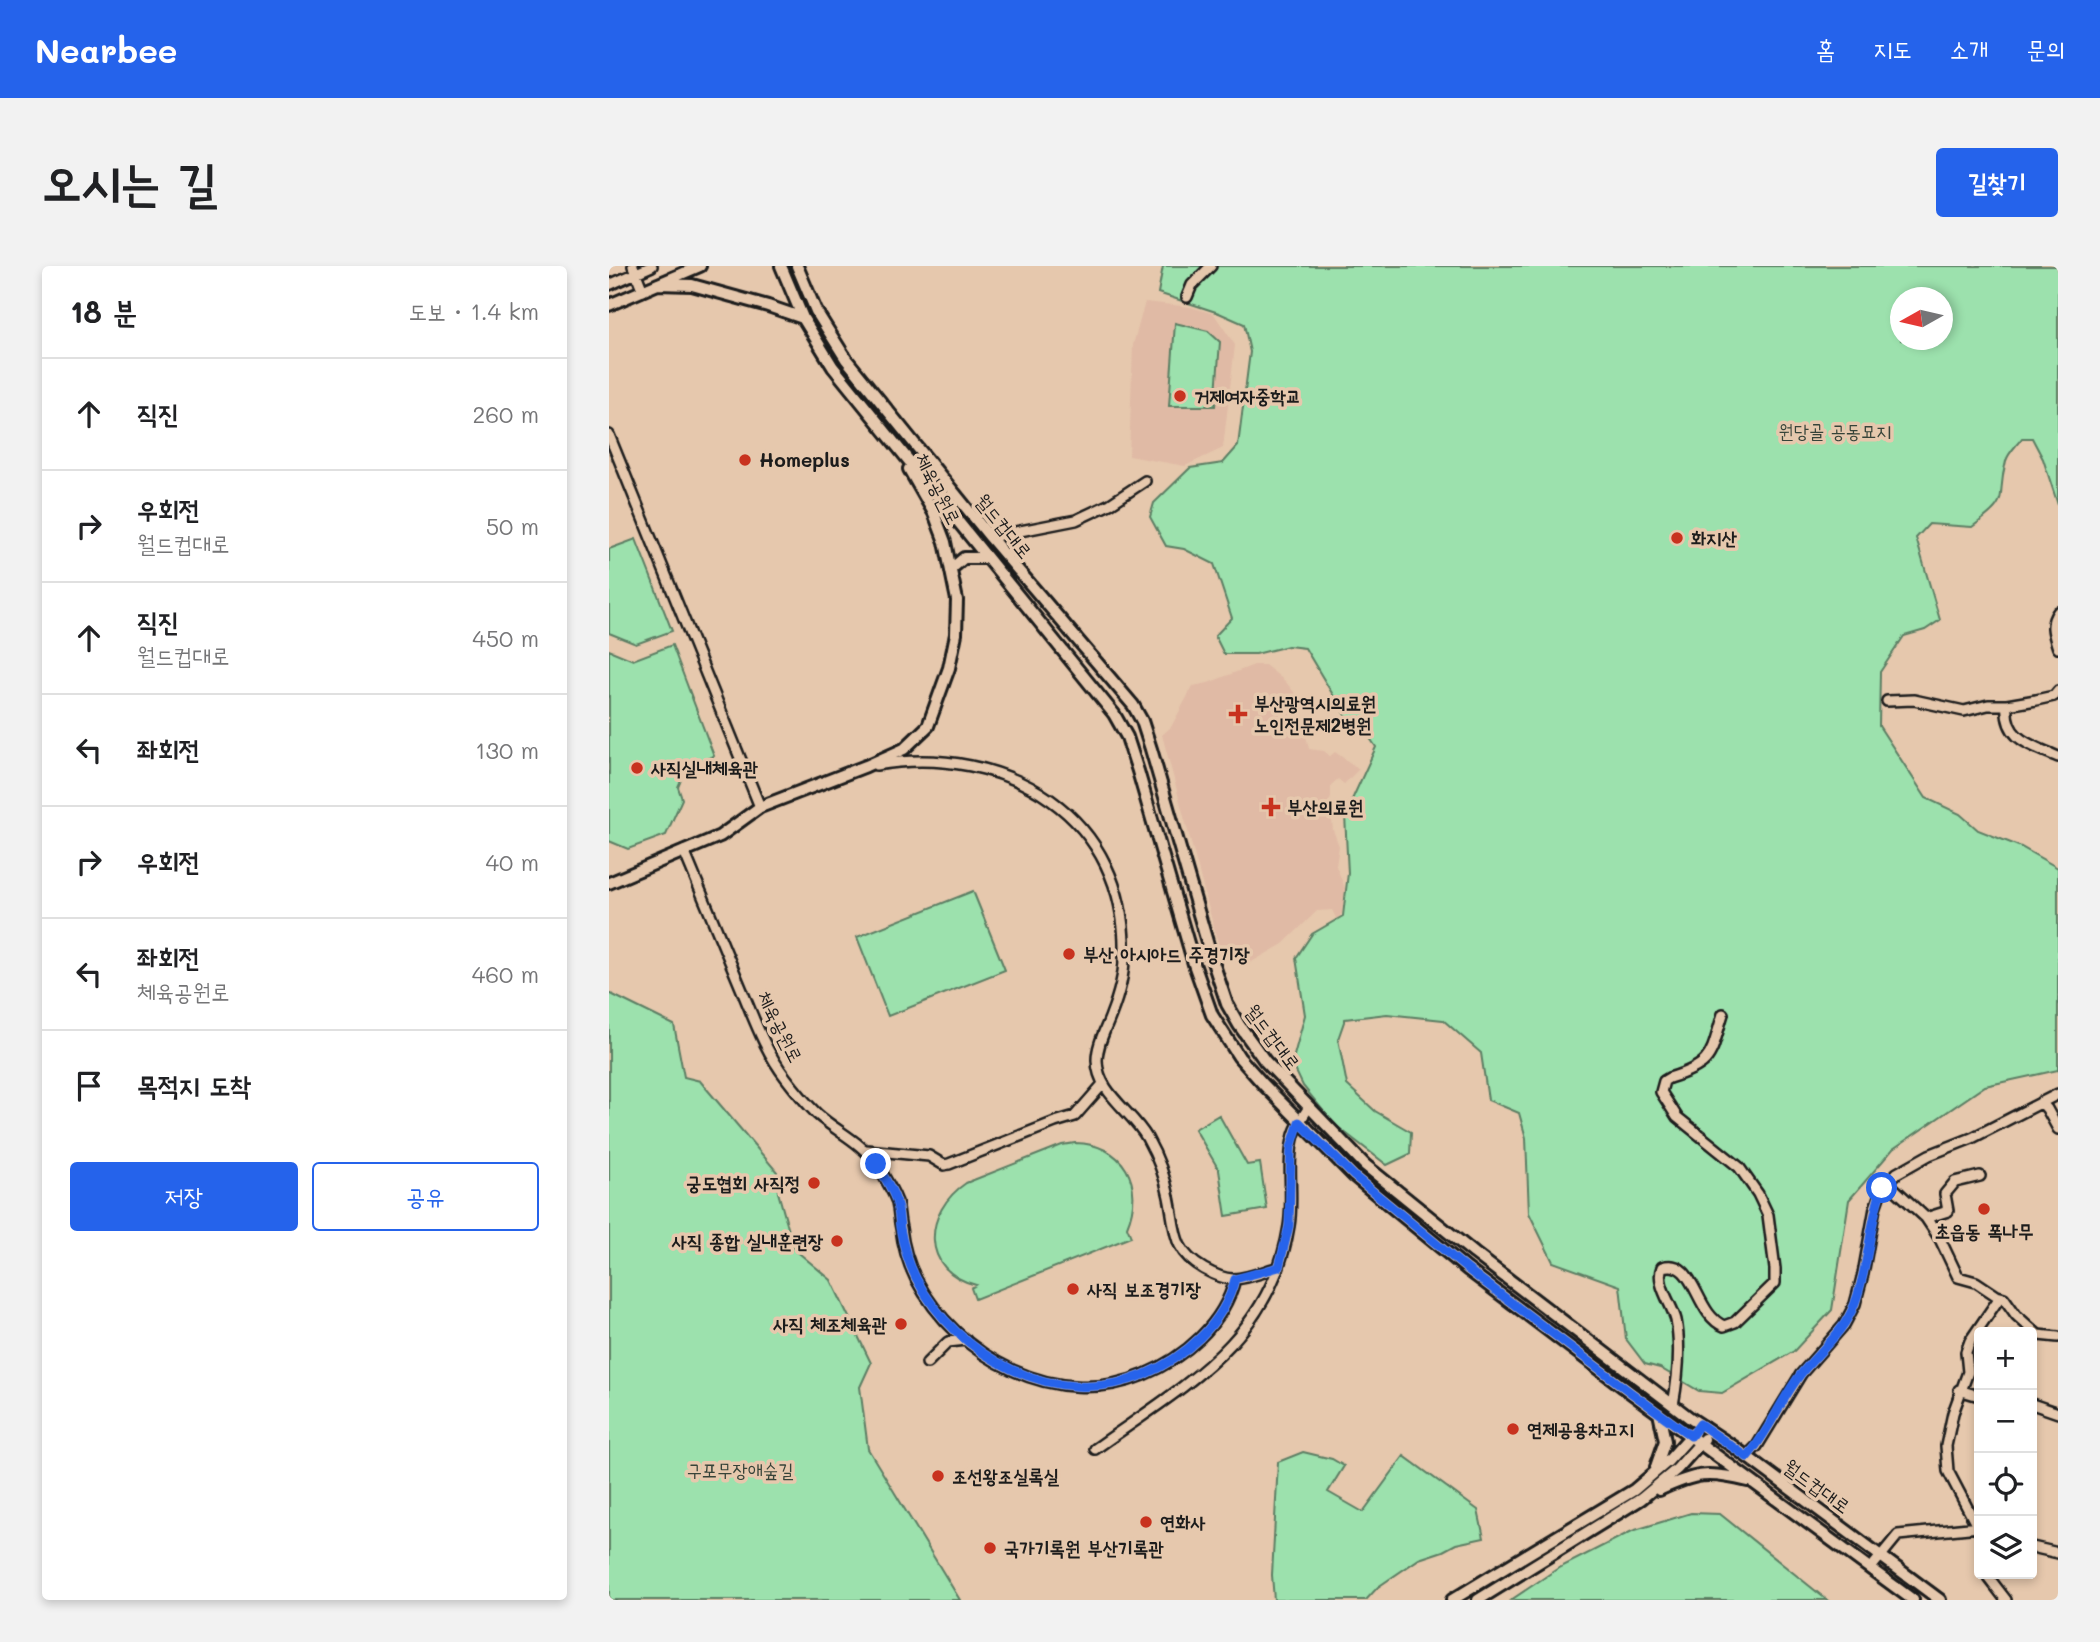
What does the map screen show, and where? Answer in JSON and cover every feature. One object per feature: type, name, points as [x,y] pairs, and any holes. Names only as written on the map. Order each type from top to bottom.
[{"type":"main road","points":[[657,284],[680,266]]},
{"type":"main road","points":[[609,304],[700,266]]},
{"type":"main road","name":"월드컵대로","points":[[781,266],[803,318],[833,367],[1121,726],[1139,771],[1194,964],[1212,1014],[1239,1057],[1354,1176],[1447,1252],[1659,1413],[1913,1600]]},
{"type":"main road","name":"월드컵대로","points":[[797,266],[816,311],[846,359],[990,537],[1133,705],[1142,721],[1151,749],[1227,1004],[1258,1053],[1365,1164],[1474,1253],[1673,1405],[1882,1555],[1940,1600]]},
{"type":"main road","points":[[657,284],[692,285],[803,318]]},
{"type":"main road","name":"체육공원로","points":[[609,883],[720,836],[760,807],[904,749],[928,726],[949,668],[956,634],[957,600],[945,542],[934,513],[898,448]]},
{"type":"main road","points":[[951,569],[964,558],[986,558]]},
{"type":"main road","points":[[1652,1475],[1660,1461],[1665,1441],[1659,1413]]},
{"type":"main road","points":[[1641,1499],[1677,1469],[1705,1428]]},
{"type":"main road","points":[[1452,1600],[1634,1490],[1696,1439]]},
{"type":"main road","points":[[1478,1600],[1641,1499],[1678,1481],[1702,1474],[1725,1475],[1756,1483]]},
{"type":"street","points":[[609,285],[634,270],[652,266]]},
{"type":"street","points":[[1187,297],[1192,285],[1211,266]]},
{"type":"street","points":[[634,270],[643,290]]},
{"type":"street","points":[[609,435],[760,807]]},
{"type":"street","points":[[990,537],[1076,520],[1110,504],[1145,481]]},
{"type":"street","points":[[2058,612],[2053,618],[2052,628],[2058,648]]},
{"type":"street","points":[[1887,701],[1915,700],[1964,710],[2007,705],[2054,696],[2057,693]]},
{"type":"street","points":[[2007,705],[2006,717],[2016,737],[2058,757]]},
{"type":"street","points":[[866,766],[905,761],[949,761],[1001,773],[1042,794],[1079,824],[1104,862],[1120,911],[1124,959],[1113,1010],[1099,1048],[1097,1060],[1103,1084],[1109,1094],[1134,1119],[1158,1159],[1169,1197],[1175,1236],[1185,1255],[1209,1272],[1235,1279],[1279,1267]]},
{"type":"street","name":"체육공원로","points":[[684,851],[774,1063],[817,1114],[866,1150],[890,1186],[897,1203],[903,1245],[916,1279],[937,1311],[966,1340],[1001,1366],[1038,1380],[1080,1386],[1119,1383],[1170,1363],[1198,1339],[1223,1309],[1232,1294],[1235,1279]]},
{"type":"street","points":[[1673,1405],[1678,1363],[1676,1320],[1664,1290],[1660,1272],[1662,1267],[1671,1265],[1682,1269],[1713,1320],[1724,1326],[1735,1322],[1775,1283],[1768,1215],[1758,1194],[1739,1167],[1678,1117],[1661,1091],[1664,1082],[1669,1078],[1703,1065],[1710,1054],[1723,1014]]},
{"type":"street","points":[[866,1150],[935,1157],[944,1164],[949,1164],[1071,1118],[1103,1084]]},
{"type":"street","points":[[1747,1457],[1801,1374],[1844,1325],[1855,1304],[1875,1208],[1887,1182],[1897,1173],[1929,1155],[1972,1138],[2058,1094]]},
{"type":"street","points":[[2041,1102],[2058,1129]]},
{"type":"street","points":[[1095,1449],[1186,1386],[1217,1361],[1249,1324],[1279,1267],[1289,1226],[1291,1148],[1299,1122],[1308,1107]]},
{"type":"street","points":[[1926,1218],[1948,1211],[1945,1194],[1955,1182],[1980,1176]]},
{"type":"street","points":[[1887,1182],[1926,1218],[1940,1239],[1958,1277],[1976,1282],[2004,1298],[2016,1315],[2038,1335],[2058,1337]]},
{"type":"street","points":[[1974,1519],[1956,1487],[1947,1462],[1948,1434],[1959,1390],[1968,1372],[1966,1352],[1970,1341],[2000,1297]]},
{"type":"street","points":[[927,1363],[948,1342],[966,1340]]},
{"type":"street","points":[[1959,1390],[1974,1394]]},
{"type":"street","points":[[2037,1406],[2058,1413]]},
{"type":"street","points":[[1871,1568],[1898,1535],[1974,1528]]},
{"type":"street","points":[[2037,1548],[2058,1553]]},
{"type":"street","points":[[1990,1579],[2006,1600]]},
{"type":"shaded area","name":"거제여자중학교","points":[[1145,302],[1191,307],[1214,314],[1235,345],[1223,448],[1185,466],[1129,456],[1133,345]]},
{"type":"shaded area","points":[[1254,665],[1265,665],[1285,681],[1297,696],[1309,749],[1324,751],[1330,756],[1335,752],[1359,769],[1344,784],[1338,779],[1331,785],[1331,798],[1324,810],[1332,820],[1339,846],[1336,866],[1346,891],[1342,913],[1337,920],[1332,910],[1317,911],[1283,944],[1248,964],[1242,952],[1220,950],[1162,735],[1171,727],[1193,686]]},
{"type":"green space","name":"원당골 공동묘지","points":[[1163,266],[2058,266],[2058,505],[2043,459],[2032,438],[2022,438],[2007,458],[2000,498],[1993,510],[1972,527],[1929,524],[1916,538],[1940,620],[1925,630],[1904,636],[1880,672],[1879,726],[1926,798],[1960,814],[1978,830],[2021,847],[2058,868],[2058,1070],[1985,1086],[1893,1149],[1849,1200],[1832,1310],[1794,1351],[1722,1393],[1699,1391],[1660,1368],[1645,1364],[1626,1339],[1620,1286],[1553,1262],[1529,1213],[1526,1138],[1519,1113],[1488,1100],[1481,1053],[1443,1020],[1387,1014],[1345,1019],[1338,1039],[1347,1085],[1375,1111],[1411,1132],[1410,1154],[1387,1165],[1334,1124],[1303,1086],[1292,1063],[1305,1015],[1296,958],[1312,934],[1343,916],[1348,873],[1345,815],[1376,747],[1367,734],[1348,720],[1305,648],[1288,646],[1256,654],[1224,654],[1215,636],[1232,618],[1214,564],[1184,549],[1166,546],[1150,517],[1154,503],[1190,468],[1223,463],[1238,446],[1250,352],[1244,324],[1158,293]]},
{"type":"green space","points":[[1175,323],[1208,331],[1220,342],[1215,406],[1169,406]]},
{"type":"green space","points":[[636,539],[672,631],[636,644],[609,633],[609,549]]},
{"type":"green space","points":[[672,645],[714,756],[686,768],[678,787],[682,799],[666,835],[628,849],[609,841],[609,650],[633,660]]},
{"type":"green space","points":[[973,891],[1005,970],[888,1016],[857,937]]},
{"type":"green space","name":"구포무장애숲길","points":[[609,993],[674,1025],[684,1077],[700,1081],[777,1172],[778,1192],[794,1249],[831,1280],[871,1363],[860,1387],[868,1449],[960,1600],[609,1600]]},
{"type":"green space","points":[[1219,1115],[1247,1165],[1260,1163],[1267,1209],[1226,1216],[1219,1170],[1195,1129]]},
{"type":"green space","points":[[1075,1143],[1106,1150],[1126,1169],[1133,1196],[1127,1227],[1131,1237],[975,1299],[971,1288],[976,1285],[958,1278],[945,1267],[937,1254],[934,1240],[942,1209],[952,1195],[966,1183],[1062,1145]]},
{"type":"green space","points":[[1303,1452],[1332,1459],[1344,1466],[1328,1492],[1363,1512],[1404,1456],[1478,1510],[1484,1538],[1456,1544],[1419,1559],[1378,1587],[1366,1600],[1274,1600],[1272,1575],[1278,1462]]},
{"type":"green space","points":[[1691,1513],[1720,1514],[1827,1600],[1511,1600],[1557,1569],[1632,1531]]},
{"type":"place","name":"거제여자중학교","points":[[1180,396]]},
{"type":"place","name":"Homeplus","points":[[745,460]]},
{"type":"place","name":"화지산","points":[[1677,538]]},
{"type":"place","name":"부산광역시의료원 노인전문제2병원","points":[[1238,714]]},
{"type":"place","name":"사직실내체육관","points":[[637,768]]},
{"type":"place","name":"부산의료원","points":[[1271,807]]},
{"type":"place","name":"부산 아시아드 주경기장","points":[[1069,954]]},
{"type":"place","name":"궁도협회 사직정","points":[[814,1183]]},
{"type":"place","name":"초읍동 폭나무","points":[[1984,1209]]},
{"type":"place","name":"사직 종합 실내훈련장","points":[[837,1241]]},
{"type":"place","name":"사직 보조경기장","points":[[1073,1289]]},
{"type":"place","name":"사직 체조체육관","points":[[901,1324]]},
{"type":"place","name":"연제공용차고지","points":[[1513,1429]]},
{"type":"place","name":"조선왕조실록실","points":[[938,1476]]},
{"type":"place","name":"연화사","points":[[1146,1522]]},
{"type":"place","name":"국가기록원 부산기록관","points":[[990,1548]]},
{"type":"route","points":[[876,1164],[897,1203],[903,1245],[916,1279],[925,1295],[950,1325],[1001,1366],[1057,1384],[1100,1386],[1119,1383],[1170,1363],[1212,1324],[1232,1294],[1235,1279],[1279,1267],[1289,1226],[1292,1191],[1291,1148],[1299,1122],[1354,1176],[1467,1269],[1630,1392],[1691,1436],[1700,1424],[1747,1457],[1790,1389],[1844,1325],[1855,1304],[1875,1208],[1882,1188]]}]
